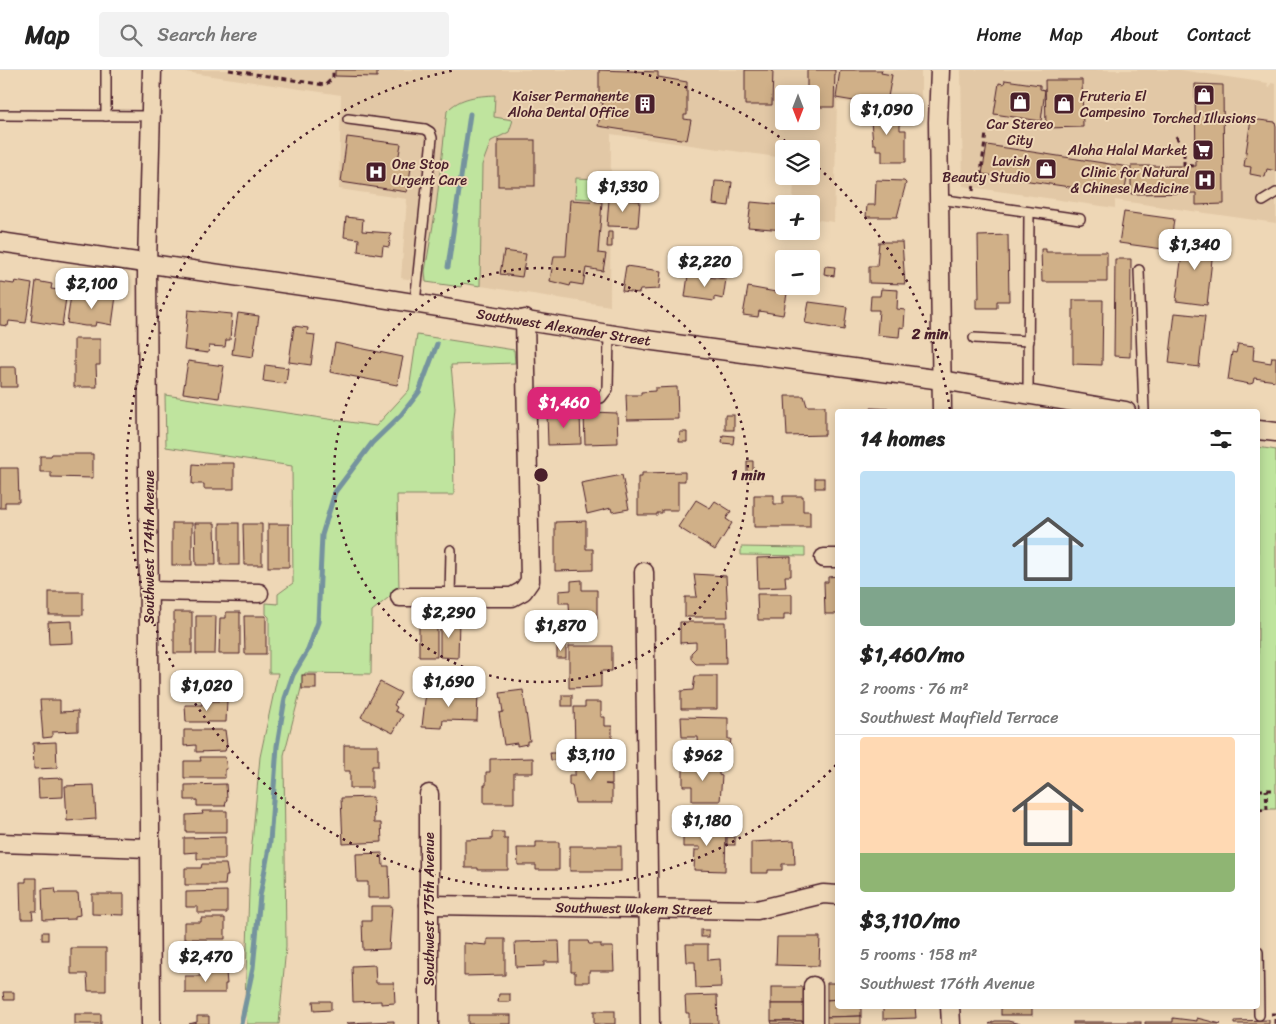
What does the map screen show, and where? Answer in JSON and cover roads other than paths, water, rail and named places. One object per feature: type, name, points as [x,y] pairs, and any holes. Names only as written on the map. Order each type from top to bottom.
[{"type":"street","name":"Southwest 174th Avenue","points":[[151,1024],[147,265],[152,70]]},
{"type":"street","points":[[940,70],[939,199],[942,409]]},
{"type":"street","name":"Southwest Alexander Street","points":[[0,242],[608,333],[942,380],[1114,409]]},
{"type":"street","points":[[400,597],[512,597],[523,591],[530,581],[524,319]]},
{"type":"street","points":[[1260,430],[1276,432]]},
{"type":"street","points":[[644,572],[650,1024]]},
{"type":"street","points":[[149,591],[259,593]]},
{"type":"street","name":"Southwest 175th Avenue","points":[[428,794],[429,1024]]},
{"type":"street","points":[[0,844],[149,848]]},
{"type":"street","name":"Southwest Wakem Street","points":[[428,905],[757,910],[823,894],[835,895]]},
{"type":"street","points":[[813,986],[813,1024]]},
{"type":"street","points":[[950,1009],[951,1024]]},
{"type":"lane","points":[[106,70],[106,116]]},
{"type":"lane","points":[[0,115],[150,116]]},
{"type":"lane","points":[[348,119],[425,129],[430,132],[432,138],[415,303]]},
{"type":"lane","points":[[1263,201],[1276,194]]},
{"type":"lane","points":[[939,199],[1080,220]]},
{"type":"lane","points":[[1028,395],[1029,212]]},
{"type":"lane","points":[[1139,270],[1144,409]]},
{"type":"lane","points":[[557,396],[601,398],[605,394],[608,389],[608,333]]},
{"type":"lane","points":[[974,338],[1029,341]]},
{"type":"lane","points":[[450,597],[451,550]]},
{"type":"lane","points":[[1259,1009],[1259,1014]]},
{"type":"waterway","points":[[448,267],[470,114]]},
{"type":"waterway","points":[[241,1024],[253,968],[260,896],[270,842],[277,746],[285,698],[293,675],[308,650],[318,622],[322,535],[335,492],[372,443],[401,415],[419,392],[437,344]]},
{"type":"place","name":"Torched Illusions","points":[[1204,95]]},
{"type":"place","name":"Car Stereo City","points":[[1020,102]]},
{"type":"place","name":"Kaiser Permanente Aloha Dental Office","points":[[645,104]]},
{"type":"place","name":"Fruteria El Campesino","points":[[1064,104]]},
{"type":"place","name":"Aloha Halal Market","points":[[1203,150]]},
{"type":"place","name":"Lavish Beauty Studio","points":[[1046,169]]},
{"type":"place","name":"One Stop Urgent Care","points":[[376,172]]},
{"type":"place","name":"Clinic for Natural & Chinese Medicine","points":[[1205,180]]}]
